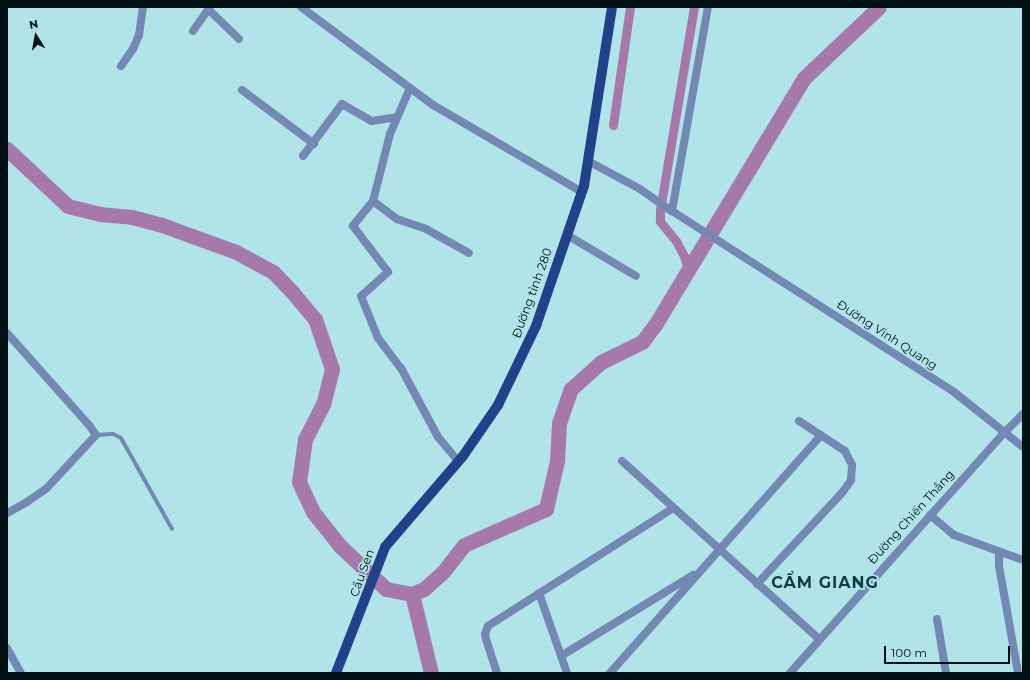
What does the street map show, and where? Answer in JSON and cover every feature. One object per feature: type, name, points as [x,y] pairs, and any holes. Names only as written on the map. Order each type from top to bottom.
[{"type":"main road","name":"Đường tỉnh 280","points":[[385,548],[458,461],[498,405],[536,326],[582,192],[612,7]]},
{"type":"main road","name":"Cầu Sen","points":[[336,673],[385,548]]},
{"type":"street","points":[[120,66],[133,49],[138,35],[143,7]]},
{"type":"street","points":[[301,7],[433,105],[582,192]]},
{"type":"street","points":[[672,211],[708,7]]},
{"type":"street","points":[[193,31],[209,8],[239,39]]},
{"type":"street","points":[[410,88],[390,134],[373,201],[353,226],[388,272],[361,296],[378,338],[401,368],[438,437],[458,461]]},
{"type":"street","points":[[242,90],[314,144]]},
{"type":"street","points":[[303,156],[314,144],[342,104],[372,120],[397,118]]},
{"type":"street","name":"Đường Vinh Quang","points":[[588,161],[640,189],[732,250],[954,392],[1023,447]]},
{"type":"street","points":[[373,201],[397,219],[426,229],[469,253]]},
{"type":"street","points":[[567,235],[636,276]]},
{"type":"street","points":[[7,334],[89,425],[96,435],[47,488],[27,502],[7,513]]},
{"type":"street","name":"Đường Chiến Thắng","points":[[790,673],[1004,432],[1023,414]]},
{"type":"street","points":[[757,584],[842,493],[851,480],[852,464],[847,454],[837,445],[799,420]]},
{"type":"street","points":[[610,673],[822,435]]},
{"type":"street","points":[[622,461],[819,639]]},
{"type":"street","points":[[497,673],[486,639],[486,629],[539,593],[673,508]]},
{"type":"street","points":[[930,515],[954,535],[999,553],[1023,560]]},
{"type":"street","points":[[999,553],[999,566],[1018,673]]},
{"type":"street","points":[[561,656],[700,571]]},
{"type":"street","points":[[539,593],[567,673]]},
{"type":"street","points":[[937,619],[946,673]]},
{"type":"street","points":[[7,648],[21,673]]},
{"type":"lane","points":[[96,435],[113,434],[121,438],[172,529]]},
{"type":"waterway","points":[[613,125],[630,7]]},
{"type":"waterway","points":[[688,269],[684,256],[676,241],[660,221],[660,210],[694,7]]},
{"type":"waterway","points":[[7,149],[68,206],[99,214],[132,217],[162,225],[236,252],[273,272],[293,293],[315,319],[332,369],[323,404],[305,439],[299,482],[313,512],[340,546],[386,589],[412,594],[424,589],[443,572],[464,545],[546,509],[557,461],[559,423],[571,389],[601,362],[642,342],[655,325],[804,78],[879,7]]},
{"type":"waterway","points":[[412,594],[431,673]]},
{"type":"district","name":"CẨM GIANG","points":[[825,583]]}]
